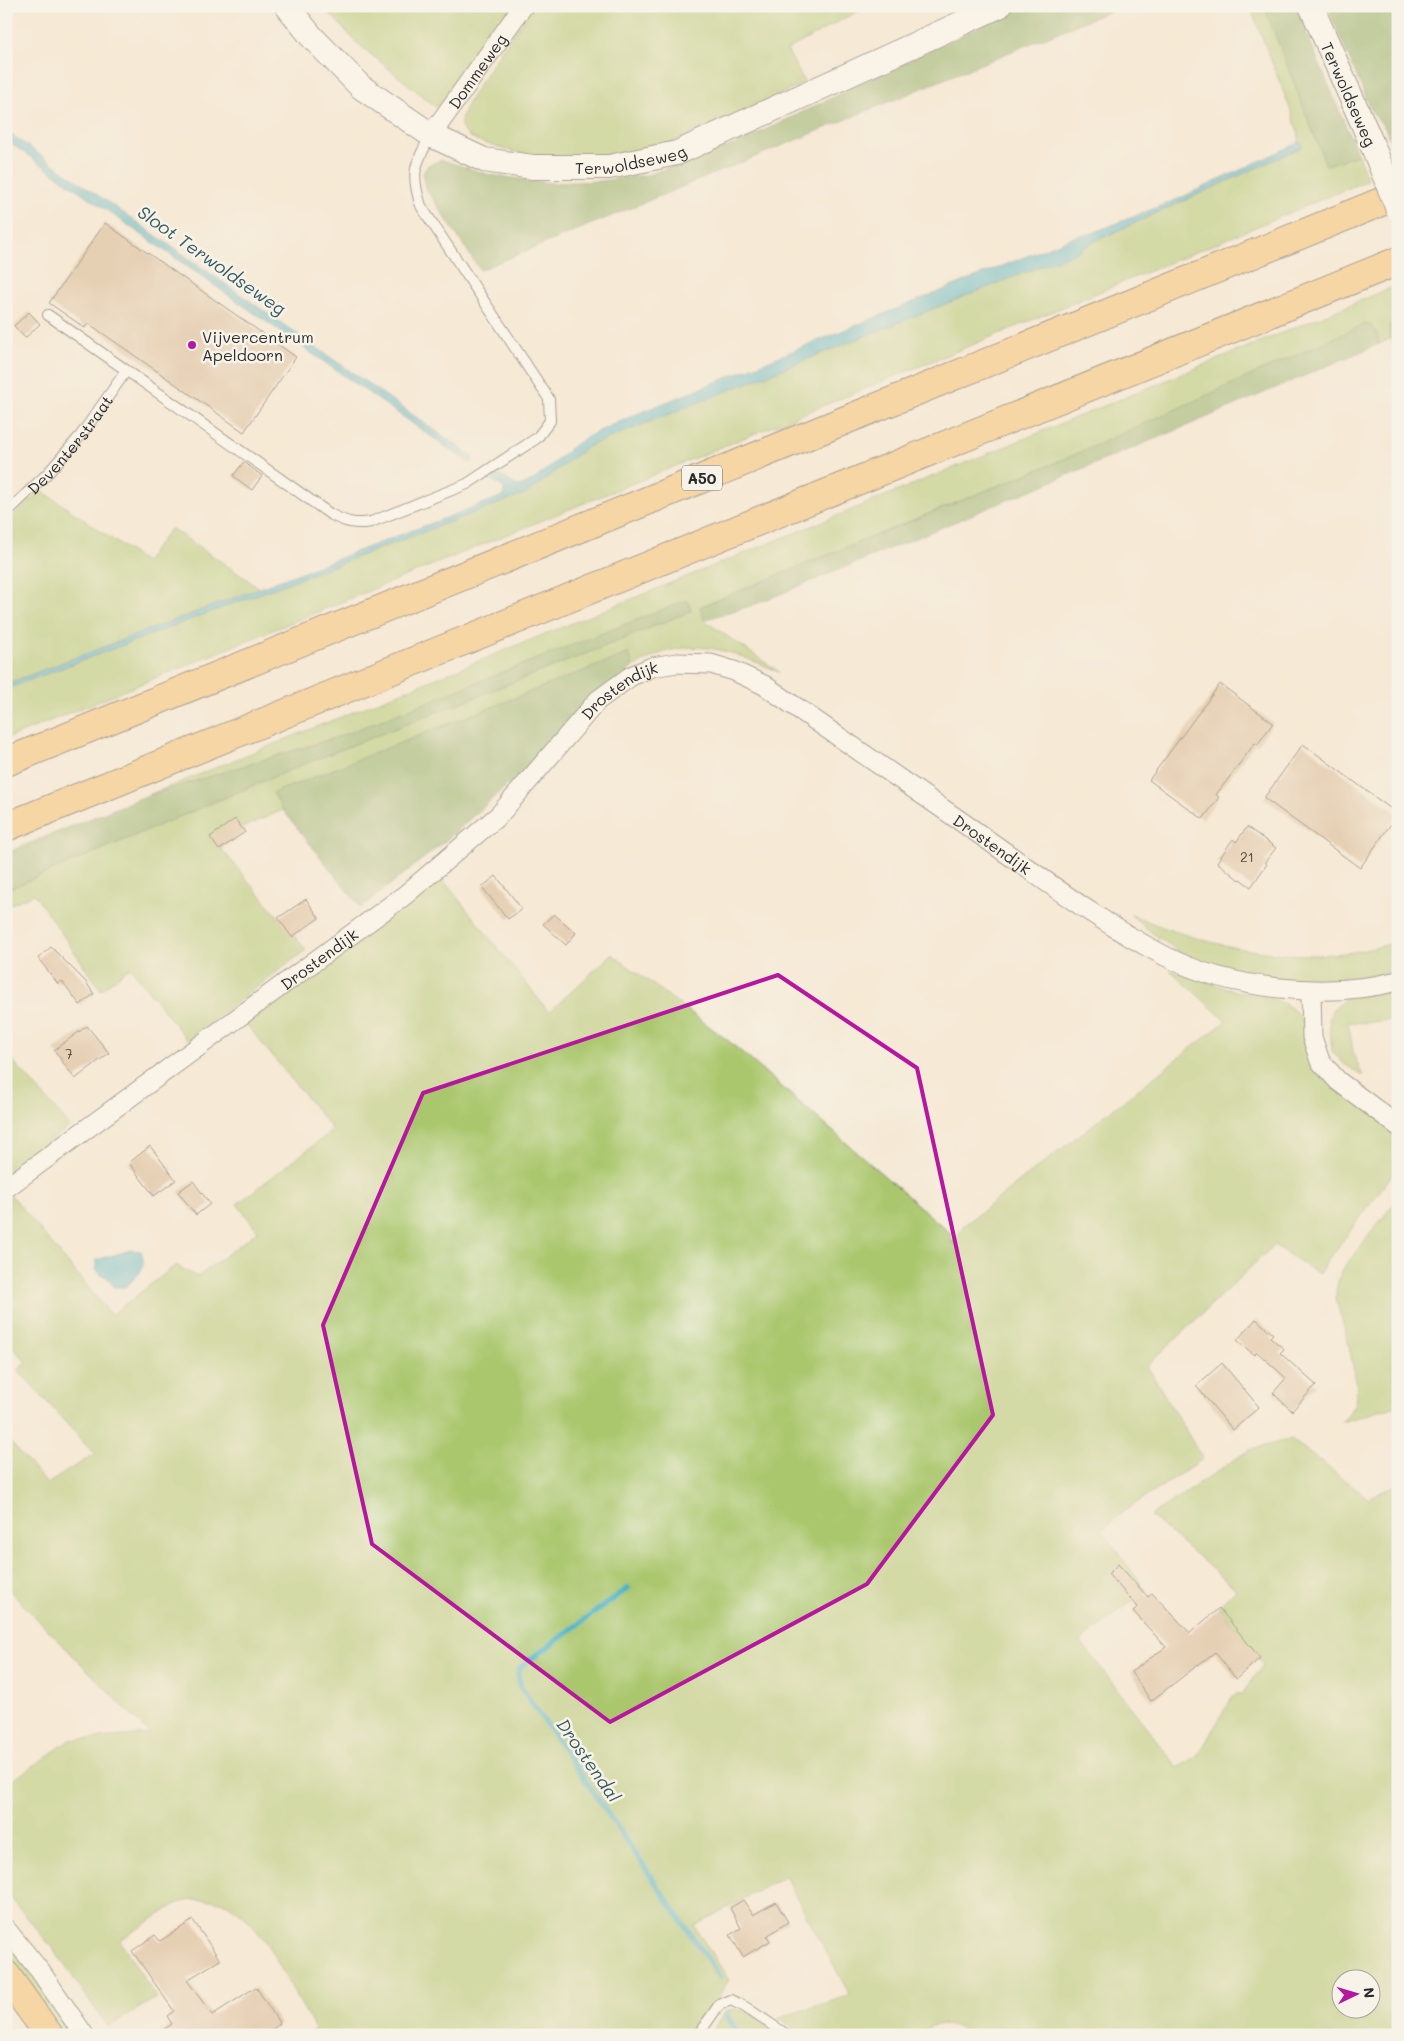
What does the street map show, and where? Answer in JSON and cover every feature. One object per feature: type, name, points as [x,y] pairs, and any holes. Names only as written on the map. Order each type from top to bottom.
[{"type":"main road","name":"A50","points":[[6,762],[1398,195]]},
{"type":"main road","points":[[6,827],[1398,261]]},
{"type":"main road","points":[[6,1975],[49,2035]]},
{"type":"street","name":"Terwoldseweg","points":[[287,6],[310,36],[361,87],[432,135],[484,160],[532,167],[608,166],[677,153],[999,6]]},
{"type":"street","name":"Dommeweg","points":[[432,135],[523,6]]},
{"type":"street","name":"Terwoldseweg","points":[[1311,6],[1371,142],[1398,209]]},
{"type":"street","name":"Drostendijk","points":[[6,1188],[405,895],[498,815],[598,700],[631,676],[652,667],[677,663],[711,664],[734,671],[764,685],[1098,916],[1166,957],[1212,974],[1261,986],[1312,991],[1398,981]]},
{"type":"street","points":[[1312,991],[1312,1037],[1320,1061],[1338,1081],[1398,1126]]},
{"type":"street","points":[[6,1929],[40,1971],[84,2035]]},
{"type":"lane","points":[[48,315],[344,522],[357,524],[372,522],[467,484],[537,438],[550,421],[549,399],[421,206],[415,187],[415,165],[432,135]]},
{"type":"lane","name":"Deventerstraat","points":[[6,513],[48,473],[81,435],[126,371]]},
{"type":"lane","points":[[698,2035],[719,2005],[731,2000],[787,2035]]},
{"type":"highlighted area","points":[[778,975],[917,1068],[993,1415],[867,1584],[610,1722],[372,1544],[323,1325],[423,1093]]},
{"type":"green space","points":[[323,6],[514,6],[451,94],[436,107],[357,43]]},
{"type":"green space","points":[[533,6],[867,6],[787,50],[805,83],[702,131],[659,146],[637,152],[578,158],[548,157],[509,150],[471,137],[463,131],[461,126],[464,111],[471,98],[492,64]]},
{"type":"green space","points":[[1022,6],[1122,6],[480,270],[427,190],[423,179],[423,173],[428,165],[442,160],[490,175],[550,183],[600,181],[648,175],[736,144]]},
{"type":"green space","points":[[1250,6],[1264,6],[1326,165],[1358,155],[1368,180],[972,345],[6,739],[6,689],[527,493],[589,446],[1076,252],[1093,242],[1302,147],[1302,143],[1297,142],[1300,140],[1292,114]]},
{"type":"green space","points":[[1264,6],[1295,6],[1358,155],[1326,165]]},
{"type":"green space","points":[[1327,6],[1398,6],[1398,143],[1392,145],[1385,128],[1372,112]]},
{"type":"green space","points":[[1398,285],[1398,310],[1389,329],[1390,339],[1379,344],[1377,333],[700,607],[704,620],[779,672],[725,651],[697,647],[668,651],[633,667],[629,654],[273,793],[283,810],[214,840],[306,950],[187,1040],[130,967],[101,990],[34,894],[6,906],[6,890],[304,764],[691,611],[688,601],[338,737],[143,797],[851,510]]},
{"type":"green space","points":[[1398,310],[1398,359],[1389,330]]},
{"type":"green space","points":[[1365,324],[1371,325],[1377,333],[1379,344],[756,604],[704,620],[700,607],[1074,455]]},
{"type":"green space","points":[[41,490],[145,562],[171,528],[260,588],[6,684],[6,522]]},
{"type":"green space","points":[[687,600],[691,611],[304,764],[6,890],[6,853],[143,797],[338,737]]},
{"type":"green space","points":[[629,653],[633,667],[592,701],[523,771],[449,838],[361,908],[283,810],[273,793]]},
{"type":"green space","points":[[440,876],[549,1012],[612,954],[730,1042],[950,1233],[953,1244],[964,1225],[1226,1021],[1170,970],[1233,990],[1270,998],[1294,1010],[1302,1022],[1307,1055],[1313,1069],[1398,1133],[1398,1167],[1319,1274],[1274,1245],[1147,1366],[1203,1459],[1123,1512],[1102,1530],[1146,1591],[1080,1641],[1178,1768],[1199,1754],[1232,1697],[1236,1694],[1242,1694],[1263,1665],[1219,1606],[1236,1589],[1150,1516],[1249,1450],[1291,1439],[1368,1498],[1398,1484],[1398,2035],[970,2035],[955,2026],[941,2025],[927,2028],[912,2035],[805,2035],[779,2018],[850,1995],[785,1876],[694,1926],[729,1980],[694,2035],[307,2035],[315,2029],[266,1942],[244,1916],[228,1904],[212,1900],[192,1900],[178,1903],[120,1940],[156,1998],[108,2027],[54,1950],[6,1892],[6,1785],[70,1740],[150,1734],[6,1587],[6,1437],[47,1484],[94,1454],[18,1370],[26,1362],[6,1339],[6,1200],[12,1196],[111,1315],[176,1265],[197,1277],[258,1231],[237,1204],[333,1130],[246,1024]]},
{"type":"green space","points":[[1130,914],[1167,929],[1206,941],[1260,952],[1317,955],[1345,953],[1398,941],[1398,971],[1345,981],[1292,984],[1212,968],[1181,953],[1152,933]]},
{"type":"green space","points":[[1398,989],[1398,1019],[1365,1023],[1348,1022],[1354,1056],[1363,1076],[1344,1064],[1332,1051],[1329,1017],[1333,1009],[1346,998]]},
{"type":"green space","points":[[6,1053],[70,1126],[6,1173]]},
{"type":"green space","points":[[1398,1198],[1398,1406],[1341,1422],[1355,1403],[1357,1386],[1348,1342],[1336,1300],[1336,1290],[1341,1271]]},
{"type":"green space","points":[[6,1937],[79,2035],[62,2035],[25,1981],[6,1958]]},
{"type":"green space","points":[[735,2009],[750,2013],[780,2035],[709,2035],[727,2010]]},
{"type":"water","points":[[6,131],[472,456],[473,463],[469,463],[6,140]]},
{"type":"water","points":[[1300,142],[1303,146],[1300,148],[1093,242],[1076,252],[589,446],[527,493],[6,689],[6,684],[503,496],[504,488],[493,481],[493,475],[501,476],[516,485],[524,485],[536,478],[580,441],[632,416],[1074,237],[1092,233],[1178,199]]},
{"type":"water","points":[[131,1250],[141,1251],[143,1263],[141,1271],[126,1287],[114,1287],[107,1277],[101,1275],[96,1270],[96,1260]]},
{"type":"building","points":[[105,223],[296,357],[244,432],[88,323],[85,328],[49,303]]},
{"type":"building","points":[[29,312],[40,324],[25,338],[14,326]]},
{"type":"building","points":[[244,462],[262,476],[252,490],[233,476]]},
{"type":"building","points":[[1220,684],[1273,723],[1257,745],[1255,743],[1216,795],[1219,797],[1203,819],[1149,780]]},
{"type":"building","points":[[1303,744],[1398,814],[1360,868],[1264,798]]},
{"type":"building","points":[[235,819],[245,832],[219,850],[210,837]]},
{"type":"building","points":[[1247,827],[1276,848],[1265,862],[1267,864],[1251,887],[1217,862],[1233,839],[1236,842]]},
{"type":"building","points":[[496,876],[522,909],[508,919],[482,887]]},
{"type":"building","points":[[306,899],[319,918],[292,937],[278,918]]},
{"type":"building","points":[[554,914],[576,933],[566,945],[543,924]]},
{"type":"building","points":[[51,947],[85,981],[94,994],[80,1005],[62,981],[58,984],[38,958]]},
{"type":"building","points":[[87,1026],[109,1053],[75,1079],[54,1050]]},
{"type":"building","points":[[150,1146],[176,1180],[154,1196],[129,1163]]},
{"type":"building","points":[[193,1181],[210,1204],[196,1215],[178,1192]]},
{"type":"building","points":[[1256,1319],[1273,1334],[1270,1337],[1284,1349],[1280,1353],[1316,1385],[1292,1411],[1273,1393],[1286,1378],[1257,1352],[1254,1355],[1237,1340]]},
{"type":"building","points":[[1222,1363],[1259,1407],[1233,1430],[1196,1386]]},
{"type":"building","points":[[1118,1564],[1148,1597],[1152,1593],[1190,1633],[1219,1608],[1260,1658],[1236,1679],[1215,1652],[1151,1701],[1131,1672],[1166,1647],[1133,1611],[1138,1607],[1108,1574]]},
{"type":"building","points":[[743,1900],[753,1915],[776,1902],[788,1922],[767,1936],[770,1941],[743,1957],[730,1935],[741,1928],[730,1908]]},
{"type":"building","points":[[193,1920],[220,1960],[187,1980],[212,2015],[256,1987],[280,2024],[264,2035],[155,2035],[172,2024],[167,2016],[174,2011],[132,1951],[155,1935],[160,1941]]},
{"type":"waterway","name":"Drostendal","points":[[628,1588],[520,1667],[518,1675],[521,1687],[720,1977]]},
{"type":"waterway","name":"Drostendal","points":[[726,2014],[739,2035]]},
{"type":"place","name":"Vijvercentrum Apeldoorn","points":[[192,345]]},
{"type":"water label","name":"Sloot Terwoldseweg","points":[[212,260]]}]
